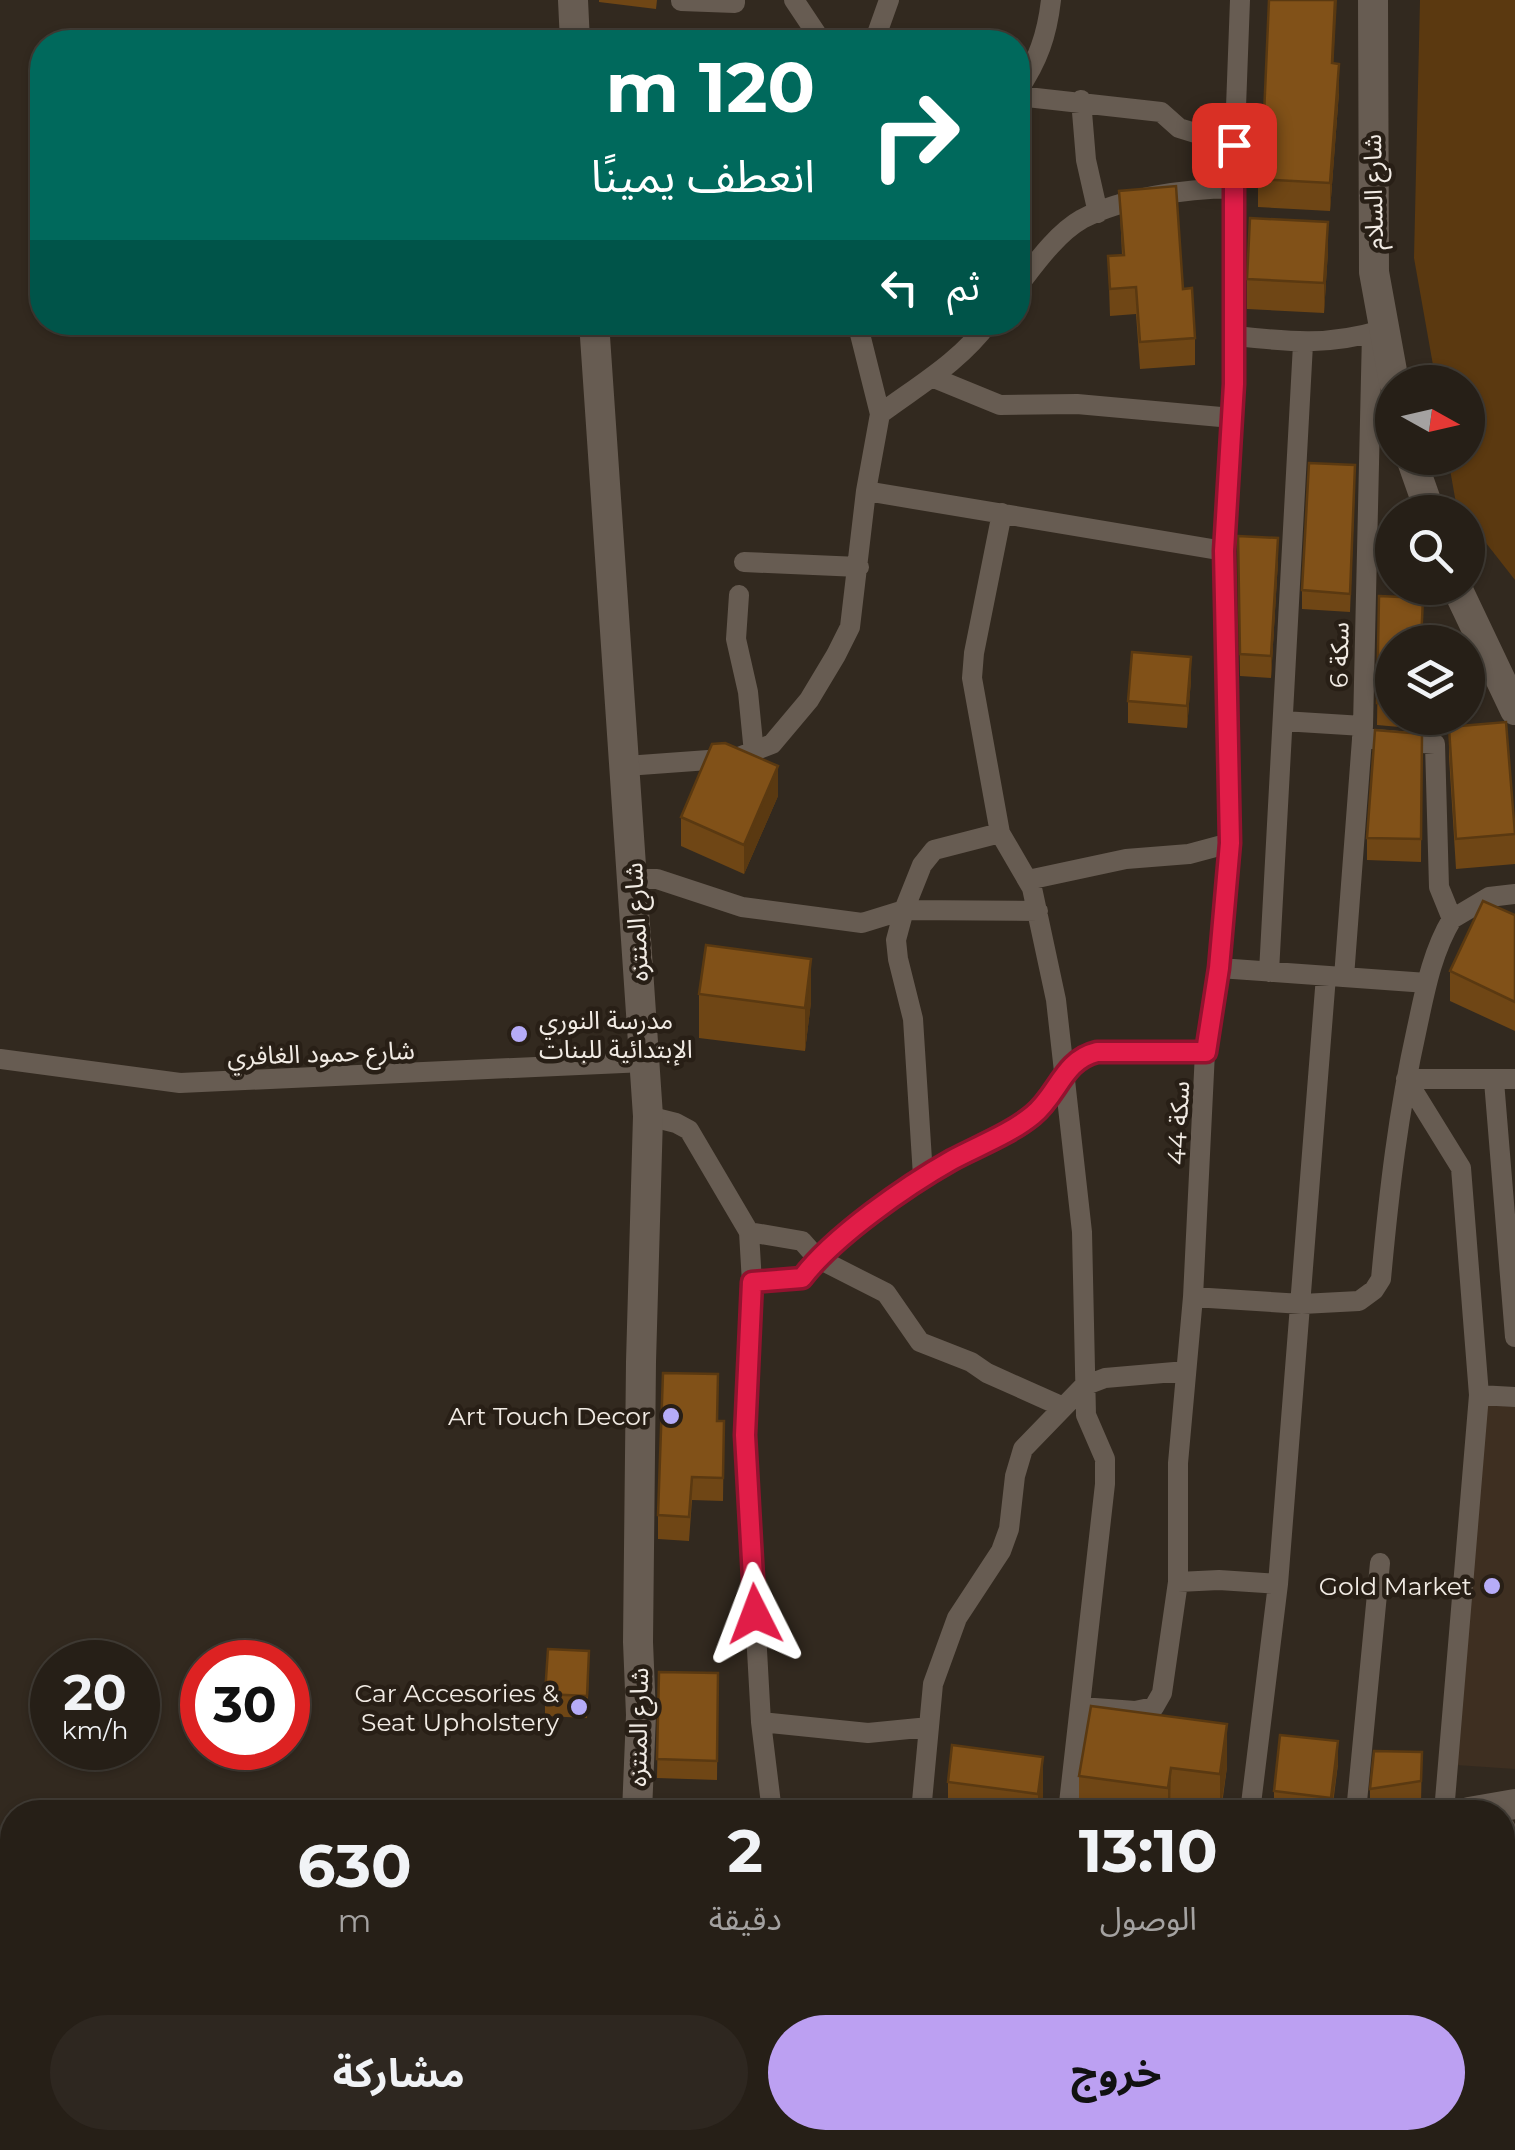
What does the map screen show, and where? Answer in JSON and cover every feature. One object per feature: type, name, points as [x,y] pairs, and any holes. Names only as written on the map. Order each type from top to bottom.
[{"type":"street","points":[[572,0],[574,30]]},
{"type":"street","points":[[681,1],[735,4],[735,0]]},
{"type":"street","points":[[794,0],[814,30]]},
{"type":"street","points":[[878,30],[889,0]]},
{"type":"street","points":[[1030,72],[1049,19],[1050,0]]},
{"type":"street","name":"سكة 44","points":[[1081,1707],[1135,1711],[1154,1707],[1162,1692],[1178,1582],[1178,1463],[1193,1297],[1206,1052],[1219,968],[1230,843],[1224,551],[1235,336],[1233,188],[1240,0]]},
{"type":"street","name":"شارع السلام","points":[[1373,0],[1374,272],[1378,332],[1389,365]]},
{"type":"street","points":[[1030,94],[1160,112],[1179,128],[1234,145]]},
{"type":"street","points":[[1081,100],[1086,160],[1098,213]]},
{"type":"street","points":[[1030,273],[1079,220],[1190,189],[1233,188]]},
{"type":"street","points":[[1235,336],[1304,344],[1330,343],[1378,332]]},
{"type":"street","name":"سكة 6","points":[[1251,1800],[1278,1584],[1302,1304],[1362,732],[1378,332]]},
{"type":"street","name":"شارع المنتزه","points":[[595,335],[648,1116],[637,1800]]},
{"type":"street","points":[[626,766],[736,758],[772,744],[789,726],[836,655],[850,627],[866,491],[880,414],[861,335]]},
{"type":"street","points":[[880,414],[934,378],[980,335]]},
{"type":"street","points":[[1268,972],[1304,344]]},
{"type":"street","points":[[934,378],[1000,405],[1078,404],[1232,418]]},
{"type":"street","points":[[866,491],[1224,551]]},
{"type":"street","points":[[1002,513],[972,678],[1000,832],[1028,880],[1056,1000],[1082,1232],[1086,1415],[1105,1459],[1106,1484],[1069,1800]]},
{"type":"street","points":[[744,562],[858,567]]},
{"type":"street","points":[[739,595],[736,639],[748,692],[754,752]]},
{"type":"street","points":[[1464,605],[1515,710]]},
{"type":"street","points":[[1282,721],[1436,744],[1439,887],[1452,919]]},
{"type":"street","points":[[924,1176],[913,1020],[896,940],[922,865],[934,850],[1000,832]]},
{"type":"street","points":[[1028,880],[1126,859],[1189,854],[1230,843]]},
{"type":"street","points":[[634,879],[657,880],[742,908],[842,922],[862,923],[904,910],[1038,911]]},
{"type":"street","points":[[1193,1297],[1302,1304],[1359,1300],[1374,1290],[1382,1279],[1391,1160],[1406,1079],[1441,937],[1452,919],[1489,897],[1515,894]]},
{"type":"street","points":[[1219,968],[1427,983]]},
{"type":"street","points":[[752,1282],[802,1278],[817,1258],[924,1176],[1032,1116],[1082,1056],[1097,1052],[1206,1052]]},
{"type":"street","name":"شارع حمود الغافري","points":[[0,1059],[180,1083],[645,1062]]},
{"type":"street","points":[[1406,1079],[1504,1080],[1515,1337]]},
{"type":"street","points":[[1406,1079],[1462,1168],[1480,1396],[1445,1800]]},
{"type":"street","points":[[648,1116],[689,1130],[749,1232],[752,1282],[745,1435],[760,1722],[770,1800]]},
{"type":"street","points":[[749,1232],[802,1241],[817,1258],[886,1293],[920,1342],[1063,1407]]},
{"type":"street","points":[[921,1800],[938,1664],[957,1618],[1001,1551],[1009,1529],[1015,1476],[1023,1449],[1084,1386],[1106,1378],[1186,1371]]},
{"type":"street","points":[[1480,1396],[1515,1397]]},
{"type":"street","points":[[1357,1800],[1380,1563]]},
{"type":"street","points":[[1178,1582],[1278,1584]]},
{"type":"street","name":"شارع المنتزه","points":[[620,1800],[627,1700],[638,1642]]},
{"type":"street","points":[[760,1722],[868,1733],[928,1727]]},
{"type":"shaded area","points":[[1420,0],[1515,0],[1515,580],[1485,542],[1485,495],[1455,495],[1451,475],[1485,475],[1485,365],[1433,365],[1414,258]]},
{"type":"shaded area","name":"Gold Market","points":[[1482,1404],[1515,1407],[1515,1769],[1456,1765]]},
{"type":"building","points":[[1269,0],[1335,0],[1332,63],[1339,64],[1330,183],[1258,179]]},
{"type":"building","points":[[1176,186],[1183,289],[1192,288],[1195,338],[1140,342],[1136,287],[1110,289],[1108,256],[1124,255],[1119,191]]},
{"type":"building","points":[[1250,218],[1328,222],[1324,283],[1247,279]]},
{"type":"building","points":[[1309,463],[1355,465],[1350,594],[1302,590]]},
{"type":"building","points":[[1238,536],[1278,538],[1271,656],[1240,654]]},
{"type":"building","points":[[1379,605],[1423,605],[1422,625],[1378,625]]},
{"type":"building","points":[[1132,652],[1191,657],[1187,706],[1128,701]]},
{"type":"building","points":[[1506,722],[1515,834],[1456,839],[1450,735],[1485,735],[1485,724]]},
{"type":"building","points":[[1375,730],[1375,735],[1422,735],[1421,839],[1367,838]]},
{"type":"building","points":[[725,743],[778,766],[744,845],[681,817],[712,744]]},
{"type":"building","points":[[1483,901],[1515,915],[1515,1002],[1450,971]]},
{"type":"building","points":[[706,945],[811,959],[805,1008],[699,994]]},
{"type":"building","points":[[663,1373],[718,1374],[717,1421],[724,1421],[723,1478],[692,1477],[689,1517],[658,1515]]},
{"type":"building","points":[[548,1649],[589,1651],[587,1696],[545,1694]]},
{"type":"building","points":[[659,1672],[718,1673],[717,1761],[657,1759]]},
{"type":"building","points":[[1091,1706],[1227,1724],[1220,1774],[1171,1768],[1168,1788],[1079,1776]]},
{"type":"building","points":[[1280,1735],[1338,1741],[1331,1798],[1274,1791]]},
{"type":"building","points":[[952,1745],[1043,1757],[1038,1794],[948,1782]]},
{"type":"building","points":[[1374,1751],[1422,1752],[1421,1781],[1370,1789]]},
{"type":"place","name":"مدرسة النوري الإبتدائية للبنات","points":[[519,1034]]},
{"type":"place","name":"Art Touch Decor","points":[[671,1416]]},
{"type":"place","name":"Gold Market","points":[[1492,1586]]},
{"type":"place","name":"Car Accesories & Seat Upholstery","points":[[579,1707]]},
{"type":"route","points":[[755,1614],[745,1435],[752,1282],[802,1278],[817,1258],[924,1176],[1032,1116],[1082,1056],[1097,1052],[1206,1052],[1219,968],[1230,843],[1224,551],[1234,384],[1234,145]]}]
